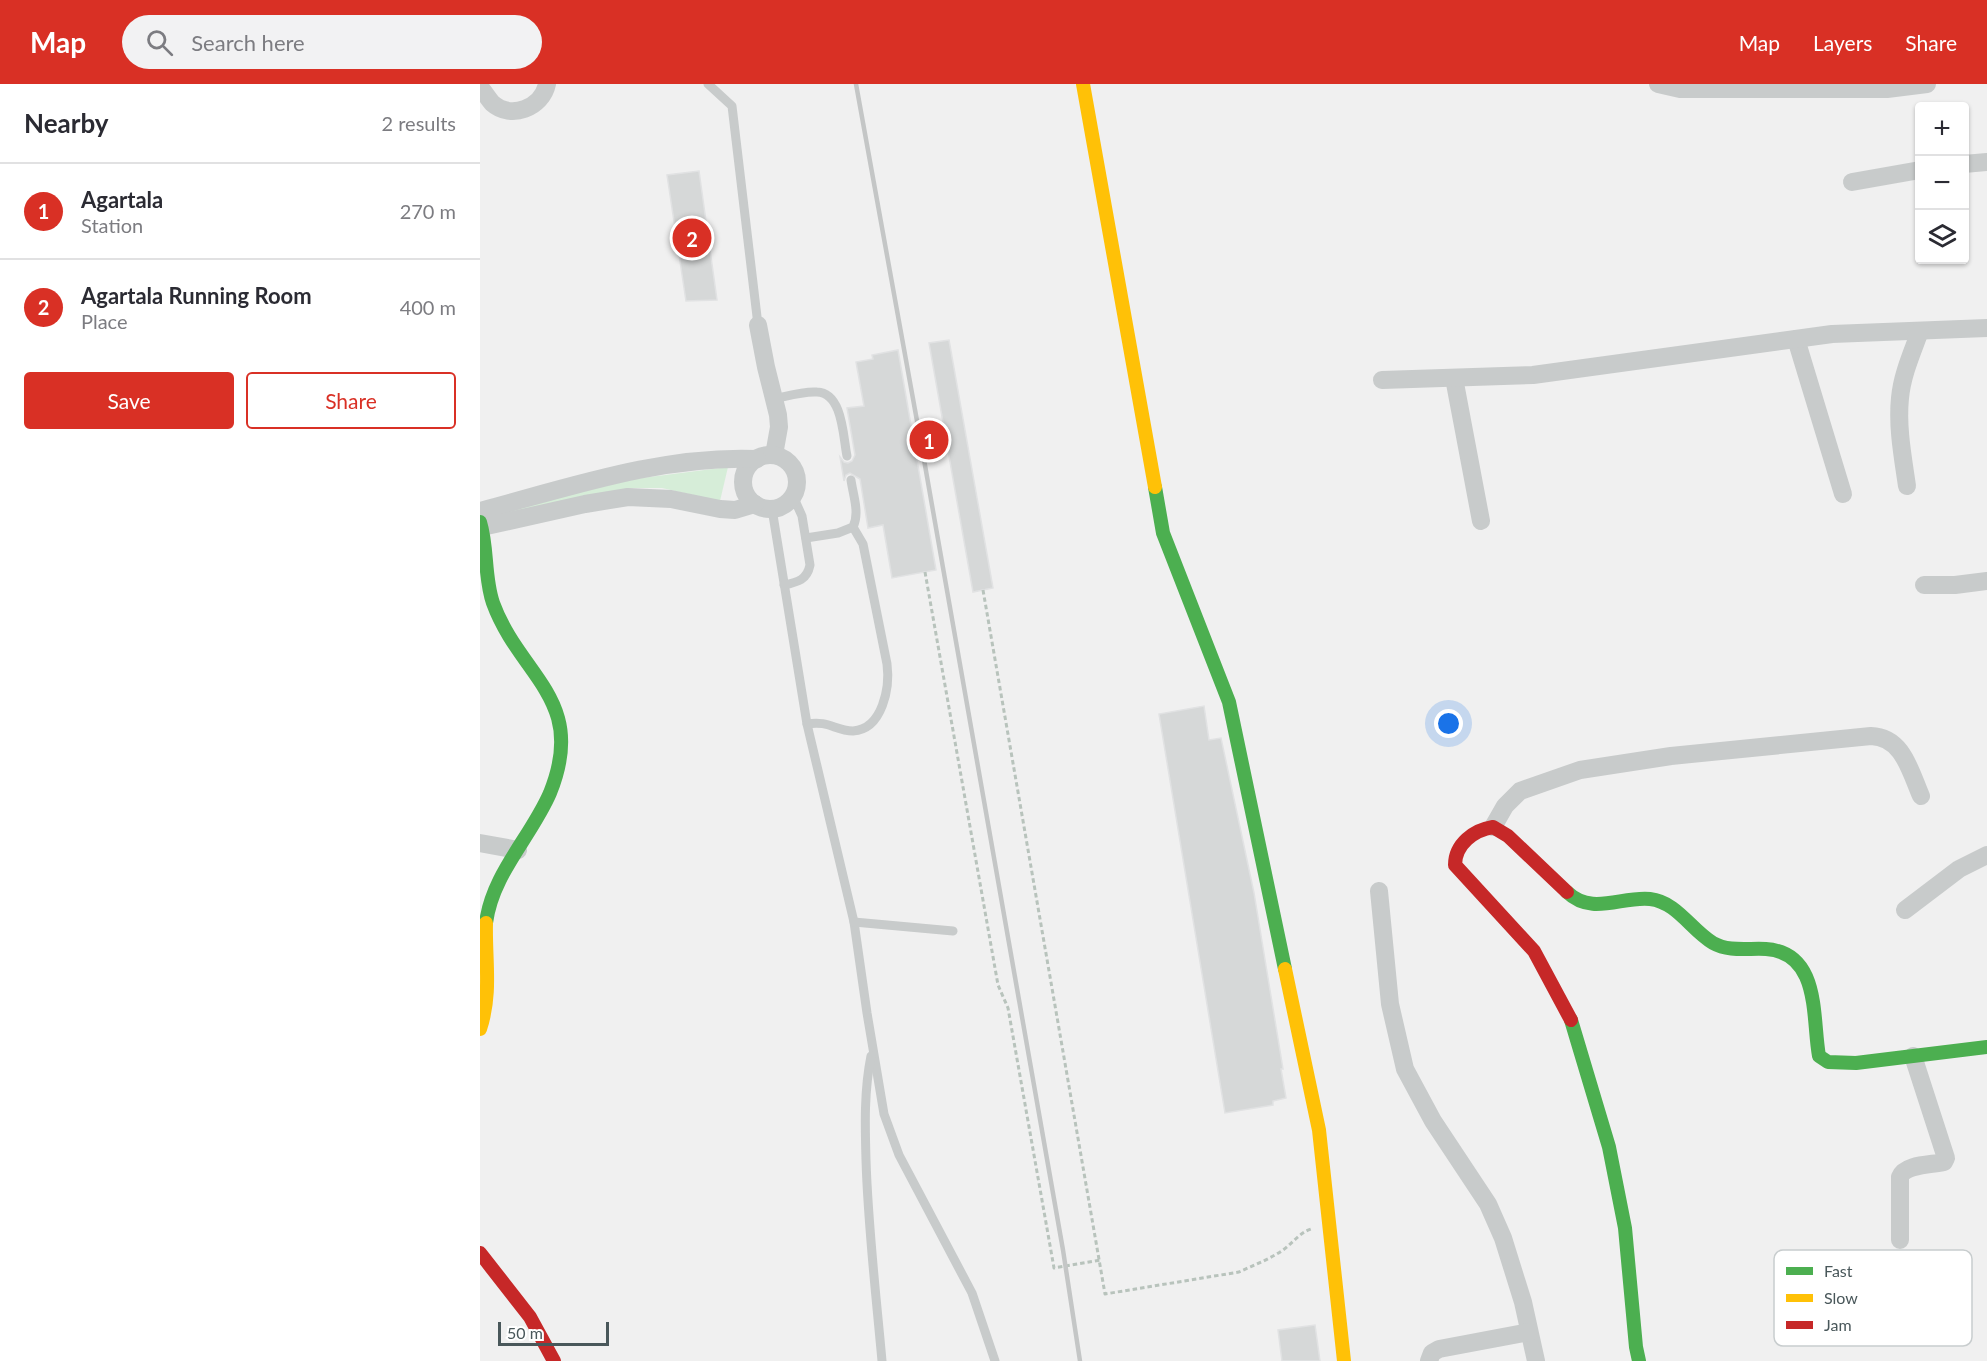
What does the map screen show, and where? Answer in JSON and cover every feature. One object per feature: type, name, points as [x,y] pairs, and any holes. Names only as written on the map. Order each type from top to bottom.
[{"type":"street","points":[[480,87],[494,104],[510,111],[532,106],[540,100],[547,84]]},
{"type":"street","points":[[1083,84],[1163,533],[1229,702],[1320,1130],[1344,1361]]},
{"type":"street","points":[[1658,84],[1680,89],[1887,89],[1927,84]]},
{"type":"street","points":[[1969,164],[1987,162]]},
{"type":"street","points":[[1852,182],[1915,171]]},
{"type":"street","points":[[758,325],[779,427],[765,457],[750,465],[743,481],[748,498],[763,507]]},
{"type":"street","points":[[1382,380],[1533,375],[1832,334],[1987,328]]},
{"type":"street","points":[[1907,486],[1899,400],[1907,366],[1920,331]]},
{"type":"street","points":[[1796,339],[1842,494]]},
{"type":"street","points":[[1454,378],[1481,521]]},
{"type":"street","points":[[783,458],[795,471],[797,479],[793,496],[780,507],[735,510],[671,500],[628,497],[609,499],[481,528],[652,468],[698,460],[783,458]]},
{"type":"street","points":[[480,1029],[484,997],[488,911],[495,892],[549,797],[557,773],[561,747],[561,727],[549,690],[500,621],[492,601],[481,528]]},
{"type":"street","points":[[1924,585],[1955,585],[1987,581]]},
{"type":"street","points":[[1493,827],[1505,806],[1520,791],[1580,770],[1671,756],[1871,736],[1882,736],[1896,746],[1921,796]]},
{"type":"street","points":[[1639,1361],[1625,1228],[1609,1147],[1570,1016],[1534,951],[1455,865],[1454,858],[1460,846],[1481,830],[1493,827],[1508,836],[1574,899],[1587,904],[1608,904],[1639,899],[1655,900],[1668,905],[1712,943],[1726,948],[1781,952],[1795,961],[1804,972],[1811,987],[1819,1056],[1828,1062],[1856,1063],[1987,1047]]},
{"type":"street","points":[[480,843],[518,850]]},
{"type":"street","points":[[1905,910],[1959,869],[1987,855]]},
{"type":"street","points":[[1379,891],[1390,1004],[1405,1069],[1432,1121],[1488,1204],[1503,1238],[1523,1302],[1536,1361]]},
{"type":"street","points":[[1900,1240],[1902,1173],[1907,1169],[1944,1162],[1946,1158],[1913,1056]]},
{"type":"street","points":[[480,1253],[516,1295],[535,1323],[554,1361]]},
{"type":"street","points":[[1429,1361],[1432,1353],[1439,1349],[1529,1332]]},
{"type":"lane","points":[[708,84],[732,106],[758,325]]},
{"type":"lane","points":[[774,399],[811,392],[827,395],[838,409],[846,456]]},
{"type":"lane","points":[[806,538],[838,533],[853,527],[856,511],[851,480]]},
{"type":"lane","points":[[784,585],[797,583],[804,579],[810,564],[802,516],[793,496]]},
{"type":"lane","points":[[763,507],[784,585],[807,724],[854,922],[884,1114],[899,1155],[972,1293],[995,1361]]},
{"type":"lane","points":[[807,724],[826,723],[844,730],[862,729],[870,724],[885,700],[889,677],[887,664],[863,544],[853,527]]},
{"type":"lane","points":[[854,922],[953,931]]},
{"type":"lane","points":[[873,1049],[864,1102],[867,1200],[882,1361]]},
{"type":"path","points":[[925,572],[998,985],[1008,1008],[1054,1268],[1101,1260]]},
{"type":"path","points":[[983,590],[1101,1260],[1105,1294],[1239,1272],[1284,1249],[1298,1236],[1317,1226],[1328,1216]]},
{"type":"green space","points":[[728,467],[720,501],[662,488],[634,488],[603,493],[495,519],[494,513],[634,479]]},
{"type":"building","points":[[699,171],[717,300],[686,301],[667,175]]},
{"type":"building","points":[[949,340],[993,588],[973,592],[929,343]]},
{"type":"building","points":[[898,350],[936,570],[892,578],[883,525],[868,528],[860,479],[850,473],[846,475],[844,481],[840,457],[848,463],[855,455],[847,408],[864,406],[856,362],[873,359],[872,355]]},
{"type":"building","points":[[1204,706],[1209,740],[1221,738],[1254,893],[1286,1098],[1273,1101],[1273,1105],[1225,1113],[1159,714]]},
{"type":"building","points":[[1315,1325],[1320,1361],[1282,1361],[1278,1330]]},
{"type":"railway","points":[[856,84],[1063,1250],[1080,1361]]},
{"type":"traffic: fast","points":[[1155,487],[1163,533],[1229,702],[1285,969]]},
{"type":"traffic: fast","points":[[480,522],[493,603],[505,629],[546,690],[556,711],[561,734],[560,761],[550,793],[496,888],[486,923]]},
{"type":"traffic: fast","points":[[1567,892],[1586,903],[1597,904],[1639,899],[1660,901],[1676,911],[1705,938],[1719,946],[1732,949],[1766,949],[1784,953],[1796,962],[1805,975],[1814,1006],[1819,1056],[1828,1062],[1856,1063],[1987,1047]]},
{"type":"traffic: fast","points":[[1571,1020],[1609,1147],[1625,1228],[1639,1361]]},
{"type":"traffic: slow","points":[[1083,84],[1155,487]]},
{"type":"traffic: slow","points":[[480,1029],[487,989],[486,923]]},
{"type":"traffic: slow","points":[[1285,969],[1319,1130],[1344,1361]]},
{"type":"traffic: jam","points":[[1567,892],[1508,836],[1493,827],[1479,831],[1467,839],[1458,851],[1455,865],[1534,951],[1571,1020]]},
{"type":"traffic: jam","points":[[480,1253],[530,1317],[554,1361]]},
{"type":"place","name":"Agartala Running Room","points":[[692,238]]},
{"type":"place","name":"Agartala","points":[[929,440]]}]
